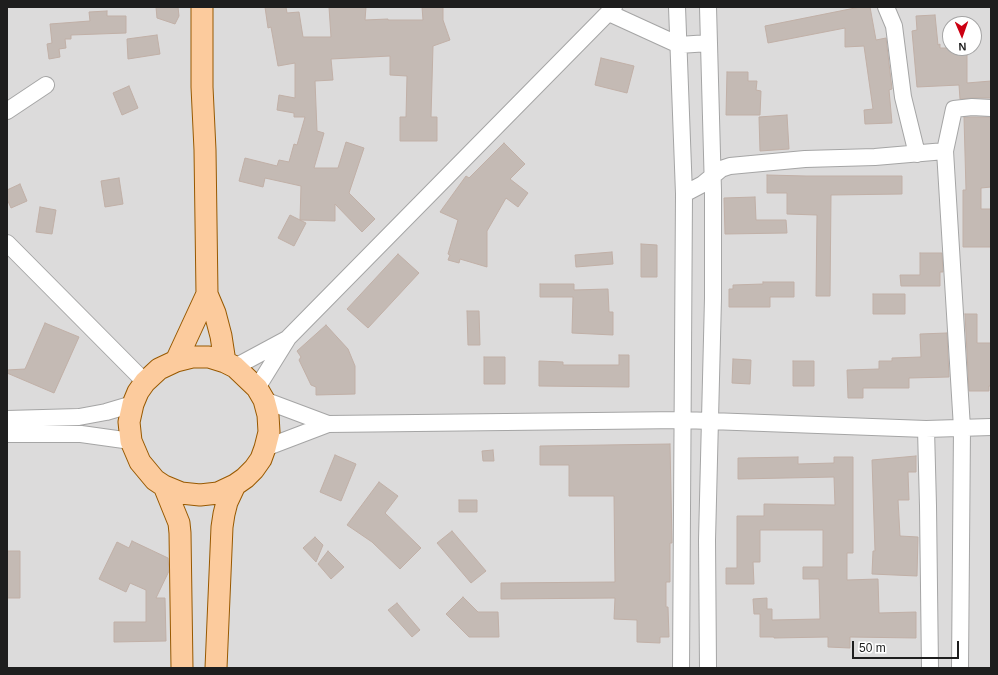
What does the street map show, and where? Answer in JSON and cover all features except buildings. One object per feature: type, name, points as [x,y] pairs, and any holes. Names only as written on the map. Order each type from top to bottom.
[{"type":"main road","points":[[202,7],[202,87],[205,150],[207,294],[230,364],[260,394],[268,415],[269,432],[266,448],[254,469],[235,485],[218,493],[200,495],[181,493],[164,486],[146,471],[134,452],[129,422],[133,404],[138,392],[145,382],[159,369],[176,361],[192,357],[203,357],[230,364]]},
{"type":"main road","points":[[176,361],[207,294]]},
{"type":"main road","points":[[216,668],[222,527],[227,502],[235,485]]},
{"type":"main road","points":[[164,486],[179,523],[180,533],[182,668]]},
{"type":"street","points":[[677,7],[684,194],[681,668]]},
{"type":"street","points":[[708,7],[713,298],[707,540],[708,668]]},
{"type":"street","points":[[886,7],[894,26],[903,97],[917,154]]},
{"type":"street","points":[[328,424],[260,394],[288,338],[611,10],[679,45],[709,43]]},
{"type":"street","points":[[7,111],[46,85]]},
{"type":"street","points":[[960,668],[962,428],[945,151],[954,109],[972,107],[991,108]]},
{"type":"street","points":[[684,194],[703,184],[712,175],[730,166],[805,159],[875,158],[945,151]]},
{"type":"street","points":[[7,243],[145,382]]},
{"type":"street","points":[[230,364],[288,338]]},
{"type":"street","points":[[7,419],[79,417],[106,412],[133,404]]},
{"type":"street","points":[[266,448],[328,424],[683,420],[926,428],[991,427]]},
{"type":"street","points":[[926,428],[930,668]]},
{"type":"street","points":[[7,434],[81,434],[131,441]]},
{"type":"shaded area","points":[[7,7],[991,7],[991,668],[7,668]]}]
